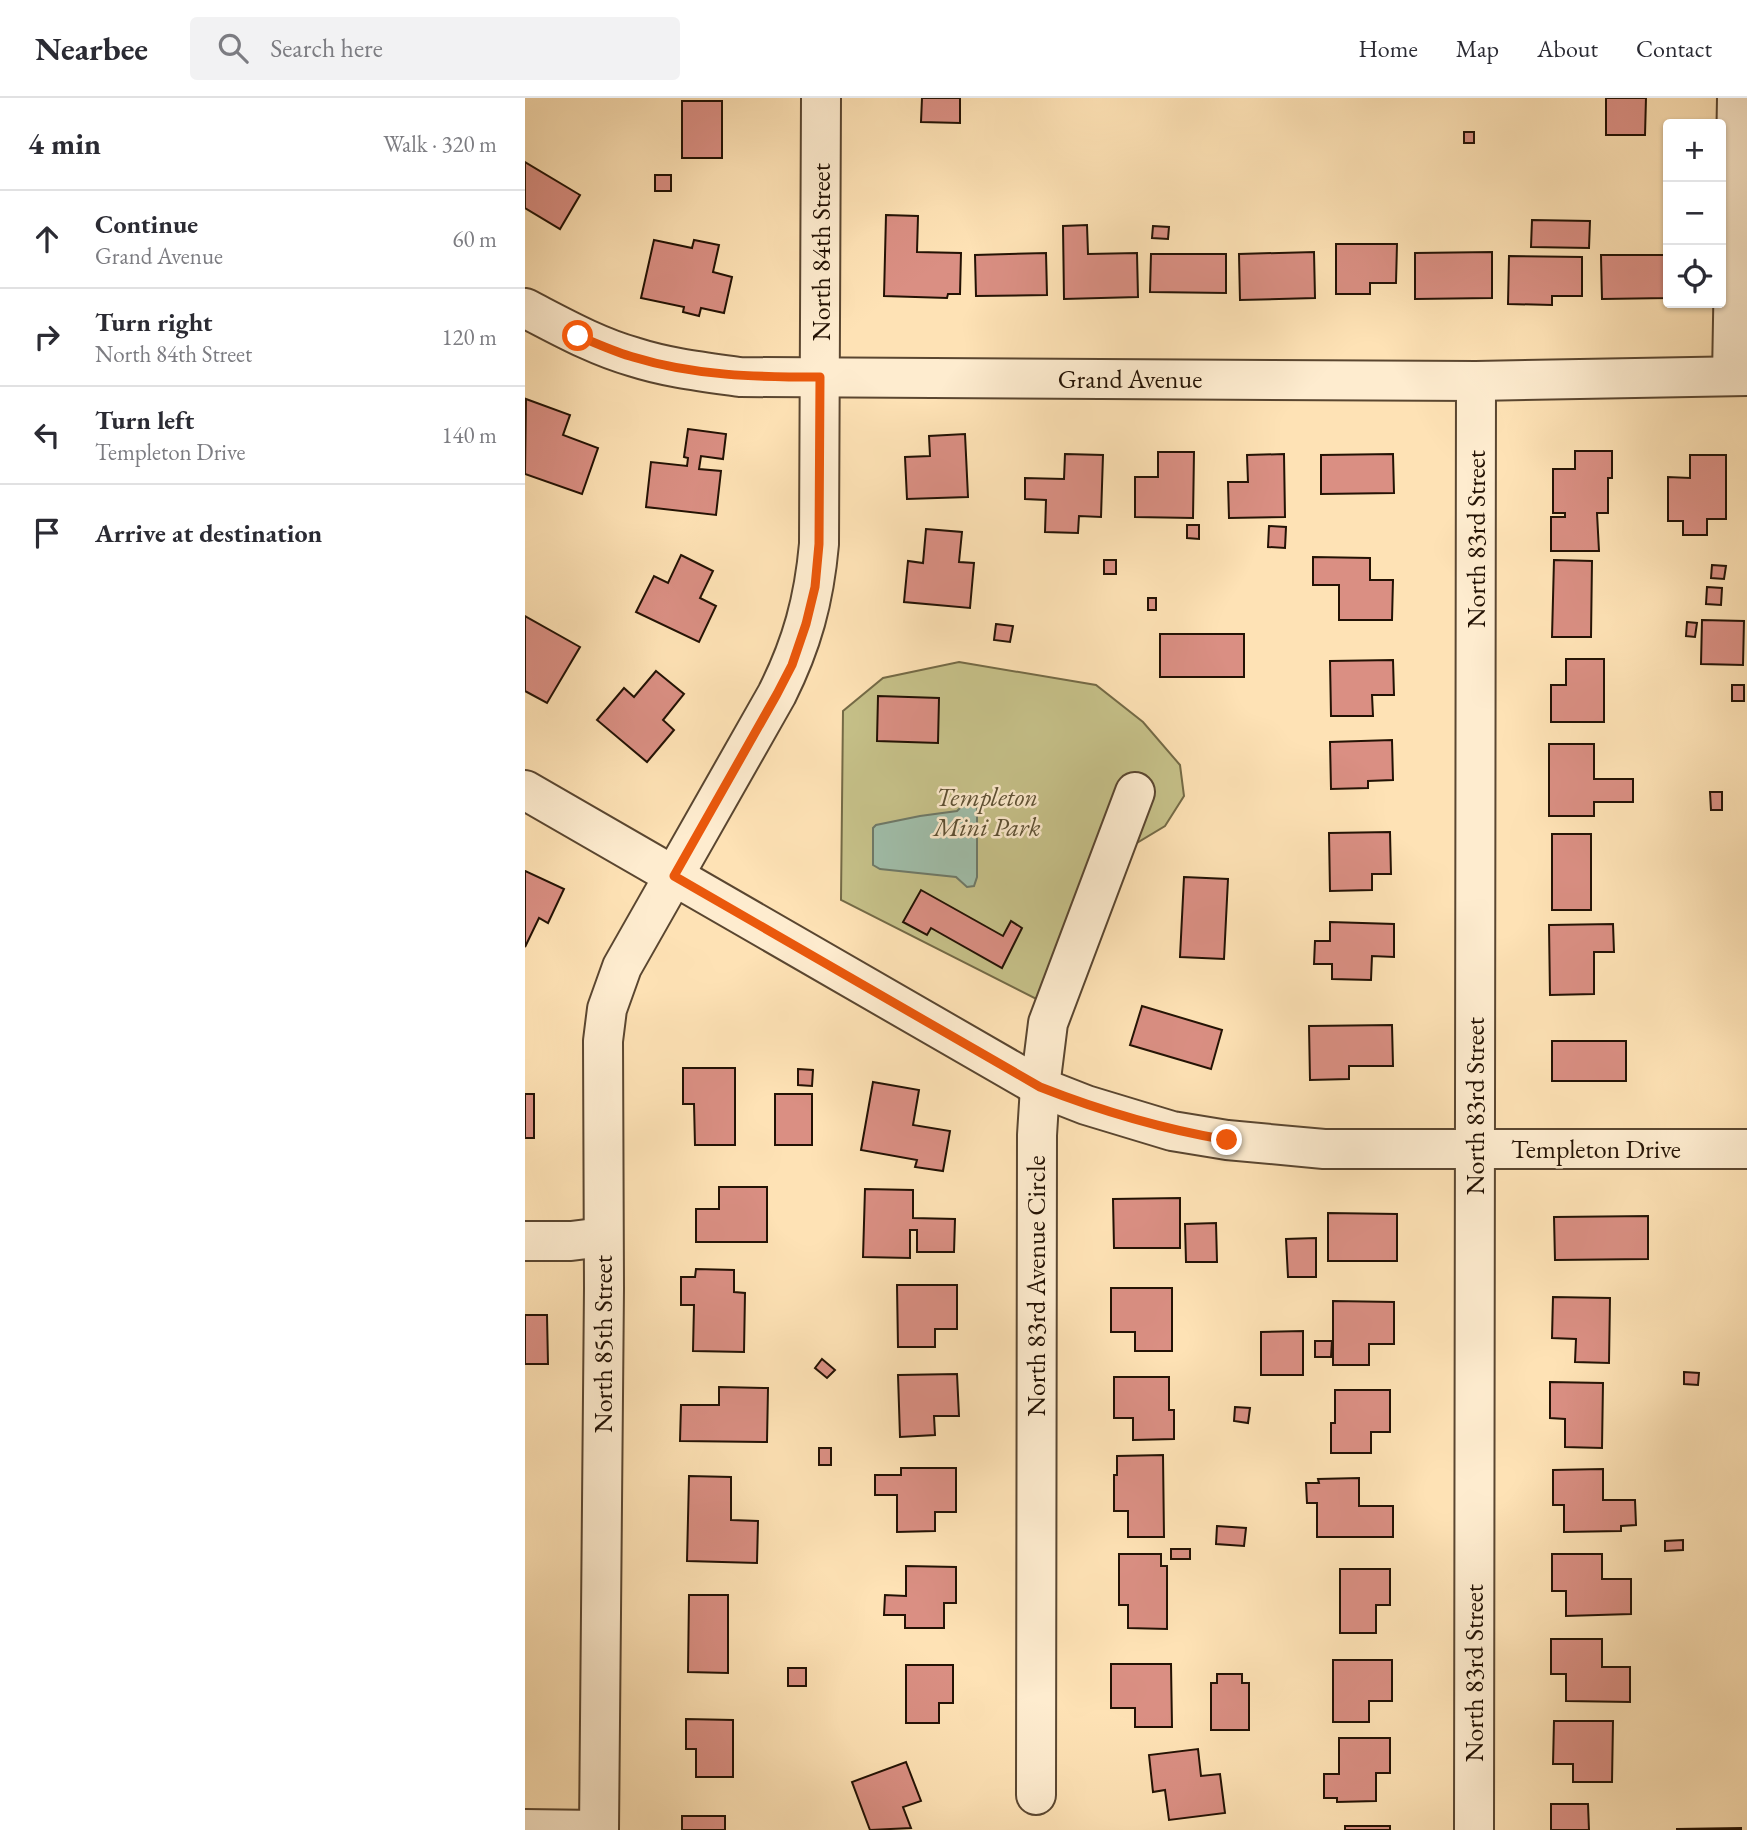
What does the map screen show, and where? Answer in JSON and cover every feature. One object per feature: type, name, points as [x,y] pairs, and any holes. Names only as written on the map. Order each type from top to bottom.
[{"type":"street","name":"North 84th Street","points":[[674,876],[792,665],[815,587],[819,544],[821,98]]},
{"type":"street","points":[[1737,98],[1740,376]]},
{"type":"street","name":"Grand Avenue","points":[[525,308],[578,336],[633,357],[678,368],[740,377],[1476,381],[1740,376]]},
{"type":"street","name":"North 83rd Street","points":[[1474,1830],[1476,381]]},
{"type":"street","name":"Templeton Drive","points":[[525,790],[1040,1087],[1086,1105],[1172,1131],[1227,1140],[1324,1149],[1747,1149]]},
{"type":"street","name":"North 83rd Avenue Circle","points":[[1035,1795],[1037,1149],[1040,1087],[1048,1023],[1135,792]]},
{"type":"street","name":"North 85th Street","points":[[599,1830],[604,1288],[603,1041],[607,1009],[622,967],[674,876]]},
{"type":"street","points":[[525,1241],[571,1241],[603,1237]]},
{"type":"street","points":[[525,1829],[599,1830]]},
{"type":"green space","name":"Templeton Mini Park","points":[[959,662],[1096,685],[1143,722],[1180,765],[1184,796],[1165,826],[1127,849],[1070,1016],[841,900],[843,711],[883,678]]},
{"type":"shaded area","points":[[969,799],[975,802],[977,809],[977,877],[974,886],[967,887],[956,877],[880,869],[873,865],[873,828],[876,825],[957,811]]},
{"type":"building","points":[[922,98],[960,98],[960,123],[921,122]]},
{"type":"building","points":[[1606,98],[1646,98],[1645,135],[1606,135]]},
{"type":"building","points":[[682,101],[722,101],[722,158],[682,158]]},
{"type":"building","points":[[1464,132],[1474,132],[1474,143],[1464,143]]},
{"type":"building","points":[[525,162],[580,195],[560,229],[525,208]]},
{"type":"building","points":[[655,175],[671,175],[671,191],[655,191]]},
{"type":"building","points":[[886,215],[918,216],[917,252],[961,253],[960,294],[948,294],[947,298],[884,296]]},
{"type":"building","points":[[1532,220],[1590,221],[1589,248],[1531,247]]},
{"type":"building","points":[[1087,225],[1088,254],[1137,253],[1138,297],[1064,299],[1063,226]]},
{"type":"building","points":[[1153,226],[1169,227],[1168,239],[1152,238]]},
{"type":"building","points":[[654,240],[692,248],[694,240],[719,245],[713,272],[732,277],[724,313],[701,308],[699,316],[683,312],[684,307],[641,298]]},
{"type":"building","points":[[1336,244],[1397,244],[1396,283],[1370,283],[1370,294],[1336,294]]},
{"type":"building","points":[[1314,252],[1315,298],[1240,300],[1239,254]]},
{"type":"building","points":[[1492,252],[1492,298],[1415,299],[1415,253]]},
{"type":"building","points":[[1046,253],[1047,295],[976,296],[975,255]]},
{"type":"building","points":[[1151,254],[1226,254],[1226,293],[1150,292]]},
{"type":"building","points":[[1601,255],[1663,255],[1663,298],[1602,299]]},
{"type":"building","points":[[1509,256],[1582,257],[1582,296],[1552,296],[1552,305],[1508,304]]},
{"type":"building","points":[[526,399],[570,415],[563,435],[598,448],[582,494],[525,474]]},
{"type":"building","points":[[688,429],[726,434],[723,459],[701,456],[699,469],[721,471],[716,515],[646,507],[651,462],[687,466],[688,458],[684,457]]},
{"type":"building","points":[[965,434],[968,497],[907,499],[905,457],[930,456],[929,436]]},
{"type":"building","points":[[1575,451],[1612,451],[1612,478],[1608,478],[1608,513],[1597,513],[1599,551],[1551,551],[1551,517],[1565,517],[1565,513],[1553,513],[1553,469],[1575,469]]},
{"type":"building","points":[[1158,452],[1194,452],[1193,518],[1135,517],[1135,477],[1158,477]]},
{"type":"building","points":[[1065,454],[1103,455],[1101,517],[1079,516],[1078,533],[1045,532],[1046,500],[1025,499],[1025,478],[1064,479]]},
{"type":"building","points":[[1284,454],[1285,517],[1229,518],[1228,482],[1248,482],[1247,455]]},
{"type":"building","points":[[1393,454],[1394,493],[1321,494],[1321,455]]},
{"type":"building","points":[[1690,455],[1726,455],[1726,519],[1707,519],[1707,535],[1683,535],[1683,521],[1668,521],[1668,477],[1690,478]]},
{"type":"building","points":[[1187,525],[1199,525],[1199,539],[1187,538]]},
{"type":"building","points":[[1269,526],[1286,527],[1285,548],[1268,547]]},
{"type":"building","points":[[926,529],[962,532],[959,562],[974,563],[970,608],[904,602],[908,561],[923,563]]},
{"type":"building","points":[[681,555],[713,571],[700,598],[716,606],[699,642],[636,612],[654,576],[668,583]]},
{"type":"building","points":[[1313,557],[1370,558],[1370,580],[1393,580],[1392,620],[1339,620],[1339,585],[1313,585]]},
{"type":"building","points":[[1104,560],[1116,560],[1116,574],[1104,574]]},
{"type":"building","points":[[1554,560],[1592,561],[1591,637],[1552,637]]},
{"type":"building","points":[[1712,565],[1726,566],[1724,579],[1711,578]]},
{"type":"building","points":[[1707,587],[1722,588],[1721,605],[1706,604]]},
{"type":"building","points":[[1148,598],[1156,598],[1156,610],[1148,610]]},
{"type":"building","points":[[525,616],[580,647],[547,703],[525,691]]},
{"type":"building","points":[[1702,620],[1744,621],[1743,665],[1701,664]]},
{"type":"building","points":[[1687,622],[1697,623],[1695,637],[1686,636]]},
{"type":"building","points":[[996,624],[1013,626],[1010,642],[994,640]]},
{"type":"building","points":[[1160,634],[1244,634],[1244,677],[1160,677]]},
{"type":"building","points":[[1566,659],[1604,659],[1604,722],[1551,722],[1551,685],[1566,685]]},
{"type":"building","points":[[1393,660],[1394,695],[1372,695],[1373,716],[1331,716],[1330,661]]},
{"type":"building","points":[[656,671],[684,694],[663,720],[674,730],[647,762],[597,720],[624,688],[634,697]]},
{"type":"building","points":[[1732,685],[1744,685],[1744,701],[1732,701]]},
{"type":"building","points":[[878,696],[939,698],[938,743],[877,741]]},
{"type":"building","points":[[1392,740],[1393,780],[1368,781],[1368,788],[1331,789],[1330,742]]},
{"type":"building","points":[[1549,744],[1594,744],[1594,779],[1633,779],[1633,802],[1594,802],[1594,816],[1549,816]]},
{"type":"building","points":[[1710,792],[1722,792],[1722,810],[1711,810]]},
{"type":"building","points":[[1390,832],[1391,874],[1372,874],[1372,890],[1330,891],[1329,833]]},
{"type":"building","points":[[1552,834],[1591,834],[1591,910],[1552,910]]},
{"type":"building","points":[[525,871],[564,889],[548,923],[539,918],[525,947]]},
{"type":"building","points":[[1184,877],[1228,879],[1224,959],[1180,957]]},
{"type":"building","points":[[921,890],[1003,936],[1011,921],[1022,928],[1002,968],[931,928],[927,935],[903,922]]},
{"type":"building","points":[[1330,922],[1394,924],[1394,957],[1372,956],[1371,980],[1332,979],[1332,964],[1314,964],[1315,941],[1330,941]]},
{"type":"building","points":[[1613,924],[1614,952],[1594,952],[1594,994],[1550,995],[1549,925]]},
{"type":"building","points":[[1142,1006],[1222,1030],[1211,1069],[1130,1045]]},
{"type":"building","points":[[1392,1025],[1393,1066],[1349,1066],[1349,1079],[1310,1080],[1309,1026]]},
{"type":"building","points":[[1552,1041],[1626,1041],[1626,1081],[1552,1081]]},
{"type":"building","points":[[683,1068],[735,1068],[735,1145],[695,1145],[694,1104],[683,1104]]},
{"type":"building","points":[[798,1069],[813,1070],[812,1086],[798,1085]]},
{"type":"building","points":[[873,1082],[919,1090],[913,1125],[950,1131],[943,1171],[915,1167],[917,1160],[861,1150]]},
{"type":"building","points":[[525,1094],[534,1094],[534,1138],[525,1138]]},
{"type":"building","points":[[775,1094],[812,1094],[812,1145],[775,1145]]},
{"type":"building","points":[[719,1187],[767,1187],[767,1242],[696,1242],[696,1209],[719,1209]]},
{"type":"building","points":[[865,1189],[913,1190],[913,1218],[955,1219],[954,1252],[917,1252],[917,1230],[910,1230],[910,1258],[863,1257]]},
{"type":"building","points":[[1180,1198],[1180,1248],[1114,1248],[1113,1199]]},
{"type":"building","points":[[1328,1213],[1397,1214],[1397,1261],[1328,1261]]},
{"type":"building","points":[[1648,1216],[1648,1259],[1555,1260],[1554,1217]]},
{"type":"building","points":[[1216,1223],[1217,1262],[1186,1262],[1185,1224]]},
{"type":"building","points":[[1316,1238],[1316,1277],[1288,1277],[1286,1239]]},
{"type":"building","points":[[696,1269],[734,1270],[734,1292],[745,1293],[744,1352],[693,1351],[694,1305],[681,1305],[681,1277],[695,1277]]},
{"type":"building","points":[[897,1285],[957,1285],[957,1329],[935,1329],[935,1347],[898,1347]]},
{"type":"building","points":[[1111,1288],[1172,1288],[1172,1351],[1135,1351],[1135,1332],[1111,1332]]},
{"type":"building","points":[[1553,1297],[1610,1298],[1609,1363],[1575,1362],[1576,1339],[1552,1338]]},
{"type":"building","points":[[1333,1301],[1394,1302],[1394,1344],[1369,1344],[1369,1365],[1333,1365]]},
{"type":"building","points":[[525,1315],[547,1315],[548,1364],[525,1364]]},
{"type":"building","points":[[1303,1331],[1303,1375],[1261,1375],[1261,1332]]},
{"type":"building","points":[[1315,1341],[1332,1341],[1331,1357],[1315,1357]]},
{"type":"building","points":[[822,1359],[835,1370],[827,1378],[815,1368]]},
{"type":"building","points":[[1684,1372],[1699,1373],[1698,1385],[1684,1384]]},
{"type":"building","points":[[957,1374],[959,1416],[934,1416],[935,1435],[900,1437],[898,1375]]},
{"type":"building","points":[[1114,1377],[1169,1377],[1169,1410],[1174,1410],[1174,1439],[1133,1440],[1133,1418],[1114,1418]]},
{"type":"building","points":[[1550,1382],[1603,1383],[1602,1448],[1565,1447],[1565,1419],[1550,1418]]},
{"type":"building","points":[[719,1387],[768,1388],[767,1442],[680,1441],[681,1405],[719,1405]]},
{"type":"building","points":[[1335,1390],[1390,1390],[1390,1432],[1371,1432],[1371,1453],[1331,1453]]},
{"type":"building","points":[[1235,1407],[1250,1408],[1248,1423],[1234,1421]]},
{"type":"building","points":[[819,1448],[831,1448],[831,1465],[819,1465]]},
{"type":"building","points":[[1163,1455],[1164,1537],[1128,1537],[1128,1511],[1114,1511],[1117,1456]]},
{"type":"building","points":[[901,1468],[956,1468],[956,1512],[935,1512],[935,1531],[897,1532],[897,1495],[875,1495],[875,1475],[901,1475]]},
{"type":"building","points":[[1603,1469],[1603,1500],[1635,1500],[1636,1525],[1621,1526],[1621,1531],[1564,1532],[1564,1505],[1553,1505],[1553,1470]]},
{"type":"building","points":[[689,1476],[731,1477],[731,1520],[758,1521],[757,1563],[687,1561]]},
{"type":"building","points":[[1359,1478],[1359,1506],[1393,1506],[1393,1537],[1317,1537],[1317,1503],[1307,1503],[1306,1483],[1319,1483],[1318,1479]]},
{"type":"building","points":[[1217,1526],[1246,1528],[1244,1546],[1216,1544]]},
{"type":"building","points":[[1683,1540],[1683,1550],[1665,1551],[1665,1541]]},
{"type":"building","points":[[1171,1549],[1190,1549],[1190,1559],[1171,1559]]},
{"type":"building","points":[[1119,1554],[1161,1554],[1161,1566],[1167,1566],[1167,1629],[1128,1628],[1128,1605],[1119,1605]]},
{"type":"building","points":[[1552,1554],[1602,1554],[1602,1579],[1631,1579],[1631,1614],[1566,1616],[1566,1591],[1552,1591]]},
{"type":"building","points":[[906,1566],[956,1567],[956,1603],[944,1603],[944,1628],[905,1628],[905,1615],[884,1615],[885,1595],[906,1596]]},
{"type":"building","points":[[1340,1569],[1390,1569],[1390,1605],[1376,1605],[1376,1633],[1340,1633]]},
{"type":"building","points":[[689,1595],[728,1595],[728,1673],[688,1672]]},
{"type":"building","points":[[1551,1639],[1602,1639],[1602,1667],[1630,1667],[1630,1702],[1566,1701],[1566,1674],[1551,1674]]},
{"type":"building","points":[[1333,1660],[1392,1660],[1392,1701],[1369,1701],[1369,1722],[1333,1722]]},
{"type":"building","points":[[1111,1664],[1171,1664],[1172,1727],[1135,1727],[1135,1708],[1111,1708]]},
{"type":"building","points":[[906,1665],[953,1665],[953,1703],[939,1703],[939,1723],[906,1723]]},
{"type":"building","points":[[788,1668],[806,1668],[806,1686],[788,1686]]},
{"type":"building","points":[[1217,1674],[1242,1674],[1242,1683],[1249,1683],[1249,1730],[1211,1730],[1211,1683],[1217,1683]]},
{"type":"building","points":[[686,1719],[733,1720],[733,1777],[696,1777],[696,1749],[686,1749]]},
{"type":"building","points":[[1554,1721],[1613,1721],[1612,1782],[1573,1782],[1573,1764],[1553,1764]]},
{"type":"building","points":[[1339,1738],[1390,1738],[1390,1773],[1376,1773],[1376,1801],[1337,1802],[1337,1798],[1324,1798],[1324,1774],[1339,1774]]},
{"type":"building","points":[[1198,1749],[1201,1776],[1220,1774],[1225,1813],[1169,1820],[1165,1790],[1153,1792],[1149,1755]]},
{"type":"building","points":[[906,1762],[921,1801],[903,1807],[911,1828],[870,1830],[852,1782]]},
{"type":"building","points":[[1551,1804],[1588,1804],[1589,1830],[1551,1830]]},
{"type":"building","points":[[682,1816],[725,1816],[725,1830],[682,1830]]},
{"type":"building","points":[[1345,1826],[1390,1826],[1390,1830],[1345,1830]]},
{"type":"building","points":[[1677,1829],[1741,1830],[1677,1830]]},
{"type":"route","points":[[578,336],[633,357],[689,371],[740,377],[820,377],[819,544],[815,587],[806,624],[792,665],[777,694],[674,876],[1040,1087],[1086,1105],[1172,1131],[1227,1140]]}]
